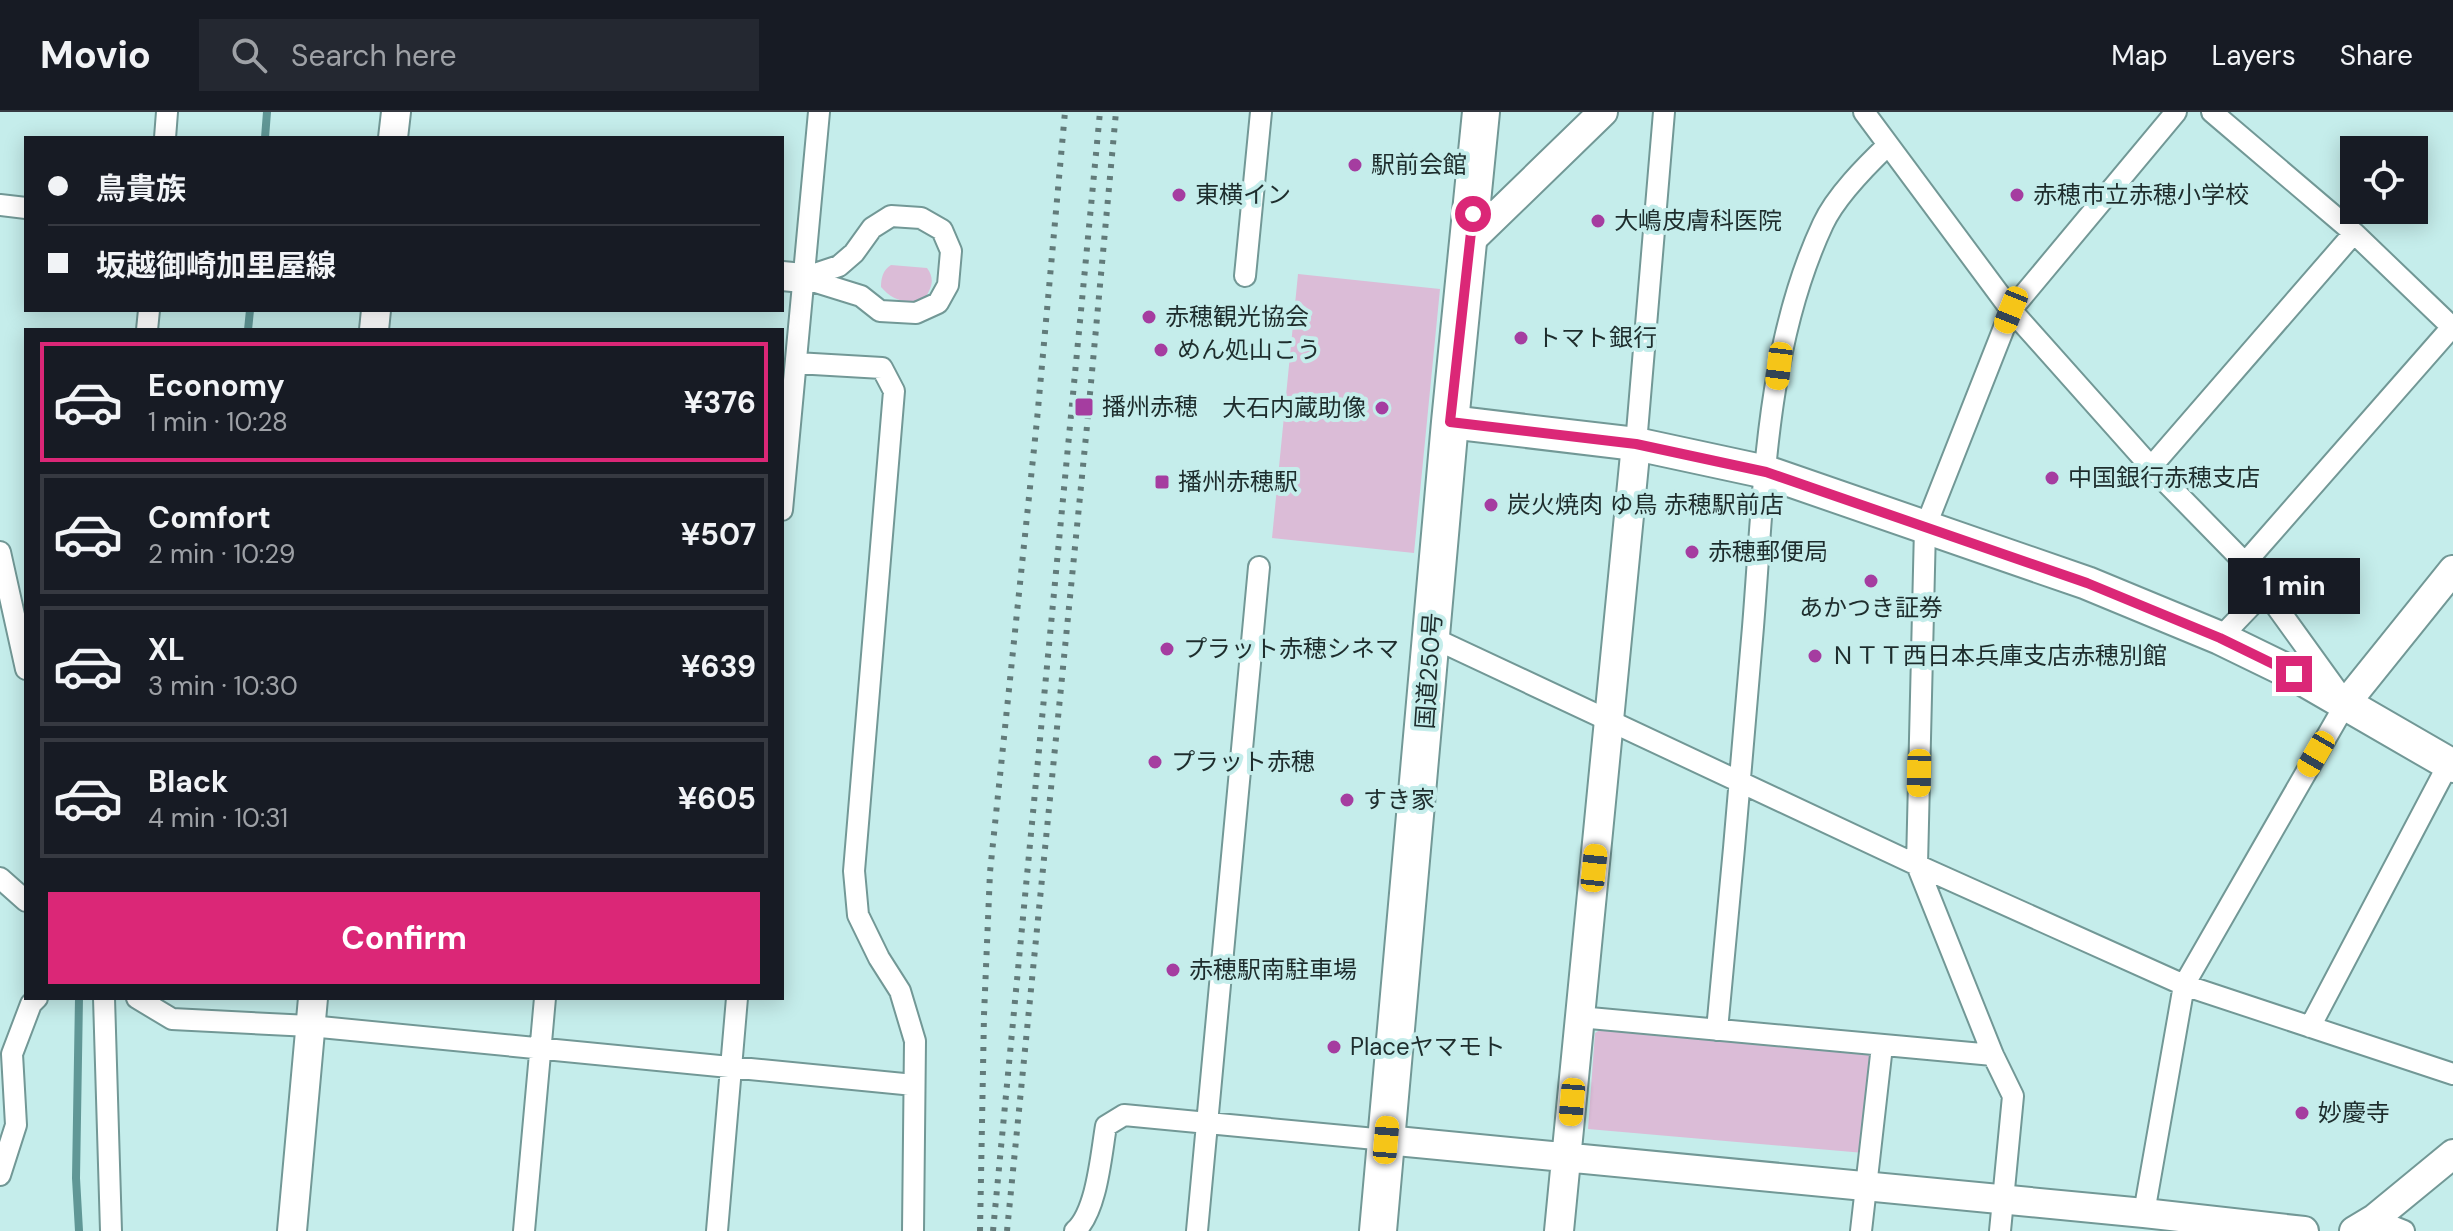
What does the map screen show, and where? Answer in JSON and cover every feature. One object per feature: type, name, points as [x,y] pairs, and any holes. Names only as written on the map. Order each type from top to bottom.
[{"type":"highway","name":"国道250号","points":[[1378,1231],[1450,422],[1481,112]]},
{"type":"main road","points":[[1450,422],[1636,444],[1766,472],[2087,583],[2220,638],[2346,703],[2451,765]]},
{"type":"street","points":[[165,136],[167,112]]},
{"type":"street","points":[[393,136],[396,112]]},
{"type":"street","points":[[784,488],[796,363],[793,277],[819,112]]},
{"type":"street","points":[[1245,276],[1261,112]]},
{"type":"street","points":[[1470,241],[1603,112]]},
{"type":"street","points":[[1559,1231],[1636,444],[1664,112]]},
{"type":"street","points":[[1864,112],[2011,310],[2151,467],[2245,563],[2346,703]]},
{"type":"street","points":[[2000,1231],[2013,1096],[1993,1055],[1917,865],[1925,528],[2011,310],[2176,112]]},
{"type":"street","points":[[2212,112],[2354,233],[2452,327],[2245,563]]},
{"type":"street","points":[[1717,1030],[1766,472],[1782,340],[1803,272],[1824,220],[1865,167],[1888,145]]},
{"type":"street","points":[[0,205],[24,208]]},
{"type":"street","points":[[891,216],[921,218],[942,230],[951,251],[948,285],[938,303],[916,313],[880,311],[861,296],[793,277],[839,266],[854,253],[872,228],[891,216]]},
{"type":"street","points":[[2151,467],[2354,233]]},
{"type":"street","points":[[796,363],[882,368],[894,391],[854,871],[858,915],[879,958],[900,991],[915,1041],[913,1231]]},
{"type":"street","points":[[0,552],[20,624],[24,654]]},
{"type":"street","points":[[1197,1231],[1259,567]]},
{"type":"street","points":[[2144,1213],[2184,985],[2346,703],[2453,570]]},
{"type":"street","points":[[2220,638],[2266,590]]},
{"type":"street","points":[[1431,637],[1917,865],[2184,985],[2453,1074]]},
{"type":"street","points":[[2310,1027],[2451,765]]},
{"type":"street","points":[[0,878],[24,899]]},
{"type":"street","points":[[0,1175],[16,1125],[12,1054],[35,1000]]},
{"type":"street","points":[[104,1000],[111,1231]]},
{"type":"street","points":[[140,1000],[172,1019],[311,1012],[540,1047],[914,1085]]},
{"type":"street","points":[[524,1231],[545,1000]]},
{"type":"street","points":[[717,1231],[737,1000]]},
{"type":"street","points":[[292,1231],[311,1012]]},
{"type":"street","points":[[1579,1017],[1993,1055]]},
{"type":"street","points":[[1861,1231],[1882,1046]]},
{"type":"street","points":[[1075,1231],[1082,1225],[1098,1179],[1106,1126],[1124,1115],[2304,1231]]},
{"type":"street","points":[[2364,1225],[2453,1154]]},
{"type":"street","points":[[2364,1225],[2404,1231]]},
{"type":"shaded area","points":[[891,265],[927,268],[932,283],[925,298],[906,301],[886,292],[881,287],[882,277]]},
{"type":"shaded area","points":[[1298,274],[1440,289],[1414,553],[1272,538]]},
{"type":"shaded area","points":[[1603,1028],[1866,1051],[1874,1059],[1864,1153],[1588,1129],[1595,1033]]},
{"type":"waterway","points":[[265,136],[267,112]]},
{"type":"waterway","points":[[248,328],[250,312]]},
{"type":"waterway","points":[[79,1000],[76,1178],[79,1231]]},
{"type":"railway","points":[[980,1231],[990,872],[1065,112]]},
{"type":"railway","points":[[993,1231],[1100,112]]},
{"type":"railway","points":[[1007,1231],[1116,112]]},
{"type":"place","name":"駅前会館","points":[[1355,165]]},
{"type":"place","name":"東横イン","points":[[1179,195]]},
{"type":"place","name":"赤穂市立赤穂小学校","points":[[2017,195]]},
{"type":"place","name":"大嶋皮膚科医院","points":[[1598,221]]},
{"type":"place","name":"赤穂観光協会","points":[[1149,317]]},
{"type":"place","name":"トマト銀行","points":[[1521,338]]},
{"type":"place","name":"めん処山こう","points":[[1161,350]]},
{"type":"place","name":"播州赤穂","points":[[1084,407]]},
{"type":"place","name":"大石内蔵助像","points":[[1382,408]]},
{"type":"place","name":"中国銀行赤穂支店","points":[[2052,478]]},
{"type":"place","name":"播州赤穂駅","points":[[1162,482]]},
{"type":"place","name":"炭火焼肉 ゆ鳥 赤穂駅前店","points":[[1491,505]]},
{"type":"place","name":"赤穂郵便局","points":[[1692,552]]},
{"type":"place","name":"あかつき証券","points":[[1871,581]]},
{"type":"place","name":"プラット赤穂シネマ","points":[[1167,649]]},
{"type":"place","name":"ＮＴＴ西日本兵庫支店赤穂別館","points":[[1815,656]]},
{"type":"place","name":"プラット赤穂","points":[[1155,762]]},
{"type":"place","name":"すき家","points":[[1347,800]]},
{"type":"place","name":"赤穂駅南駐車場","points":[[1173,970]]},
{"type":"place","name":"Placeヤマモト","points":[[1334,1047]]},
{"type":"place","name":"妙慶寺","points":[[2302,1113]]},
{"type":"route","points":[[1473,214],[1450,422],[1636,444],[1766,472],[2087,583],[2220,638],[2294,674]]}]
